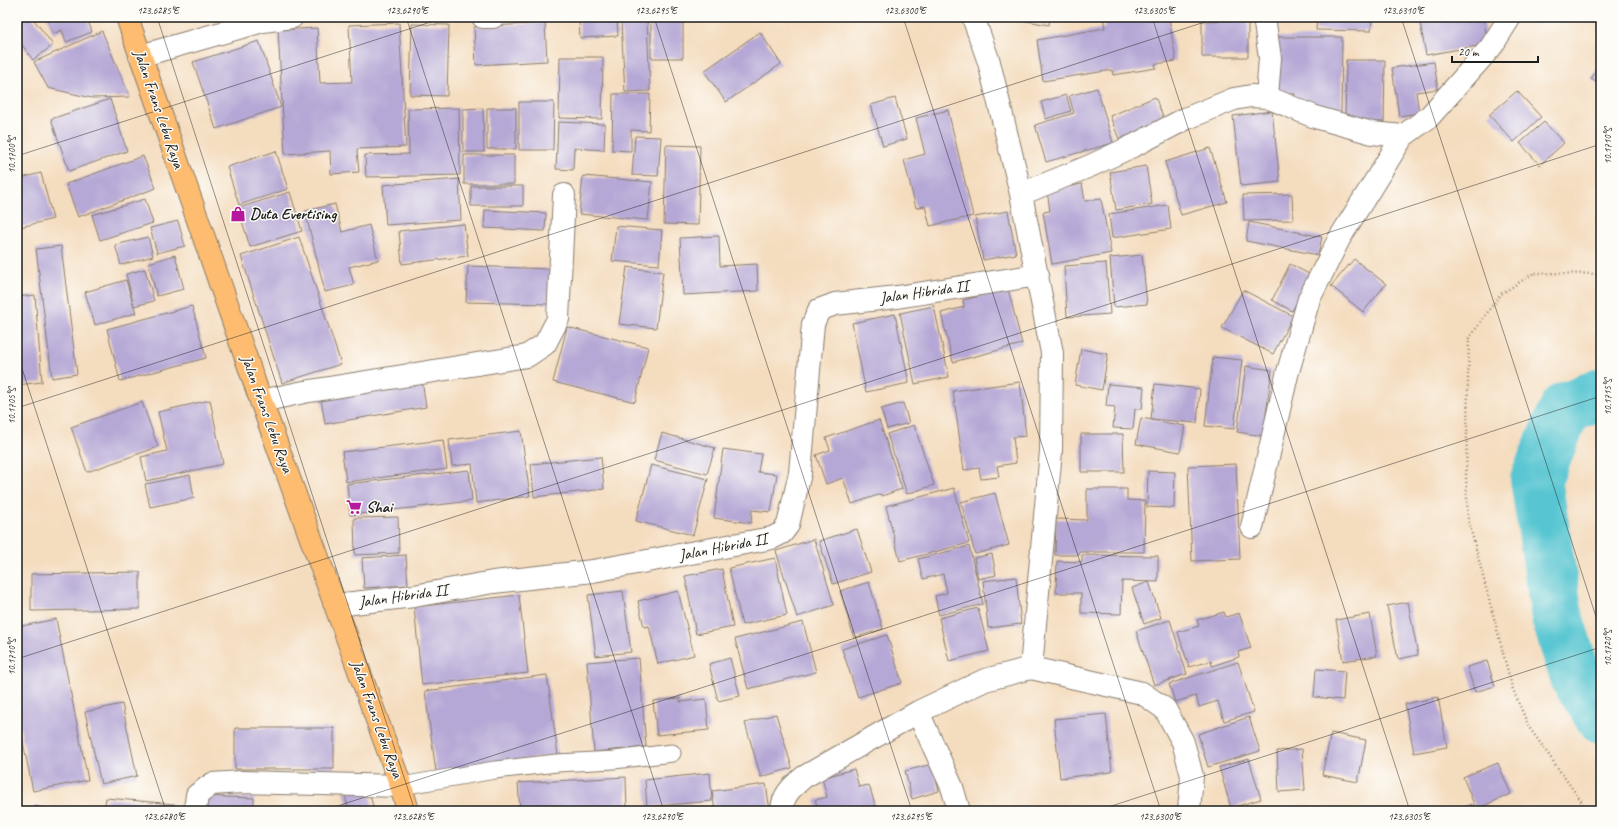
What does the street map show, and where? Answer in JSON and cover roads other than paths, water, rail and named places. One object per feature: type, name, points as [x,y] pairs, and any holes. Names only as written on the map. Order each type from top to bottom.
[{"type":"main road","name":"Jalan Frans Lebu Raya","points":[[127,17],[261,401],[401,786],[408,811]]},
{"type":"street","points":[[140,56],[263,21],[292,17]]},
{"type":"street","points":[[483,17],[493,17]]},
{"type":"street","points":[[1264,17],[1270,58],[1267,97]]},
{"type":"street","points":[[1252,527],[1287,374],[1309,299],[1339,238],[1403,136],[1429,117],[1491,47],[1510,17]]},
{"type":"street","points":[[972,18],[989,62],[1021,194],[1052,353],[1051,451],[1031,668]]},
{"type":"street","points":[[1021,194],[1090,166],[1186,119],[1234,99],[1251,96],[1267,97],[1315,117],[1372,133],[1403,136]]},
{"type":"street","points":[[261,401],[304,392],[527,356],[545,344],[558,319],[564,196]]},
{"type":"street","name":"Jalan Hibrida II","points":[[336,605],[414,596],[492,582],[593,571],[772,538],[782,533],[788,525],[800,473],[813,324],[819,310],[835,304],[897,297],[1038,275]]},
{"type":"street","points":[[782,811],[782,807],[789,790],[804,777],[918,712],[985,680],[1031,668],[1142,693],[1164,709],[1183,742],[1192,776],[1189,811]]},
{"type":"street","points":[[918,712],[952,788],[959,811]]},
{"type":"street","points":[[195,811],[198,795],[212,784],[241,782],[401,786]]},
{"type":"lane","points":[[401,786],[495,770],[557,763],[614,760],[672,753]]},
{"type":"waterway","points":[[1601,394],[1566,407],[1536,479],[1557,617],[1576,678],[1601,717]]},
{"type":"place","name":"Duta Evertising","points":[[238,214]]},
{"type":"place","name":"Shai","points":[[354,507]]}]
